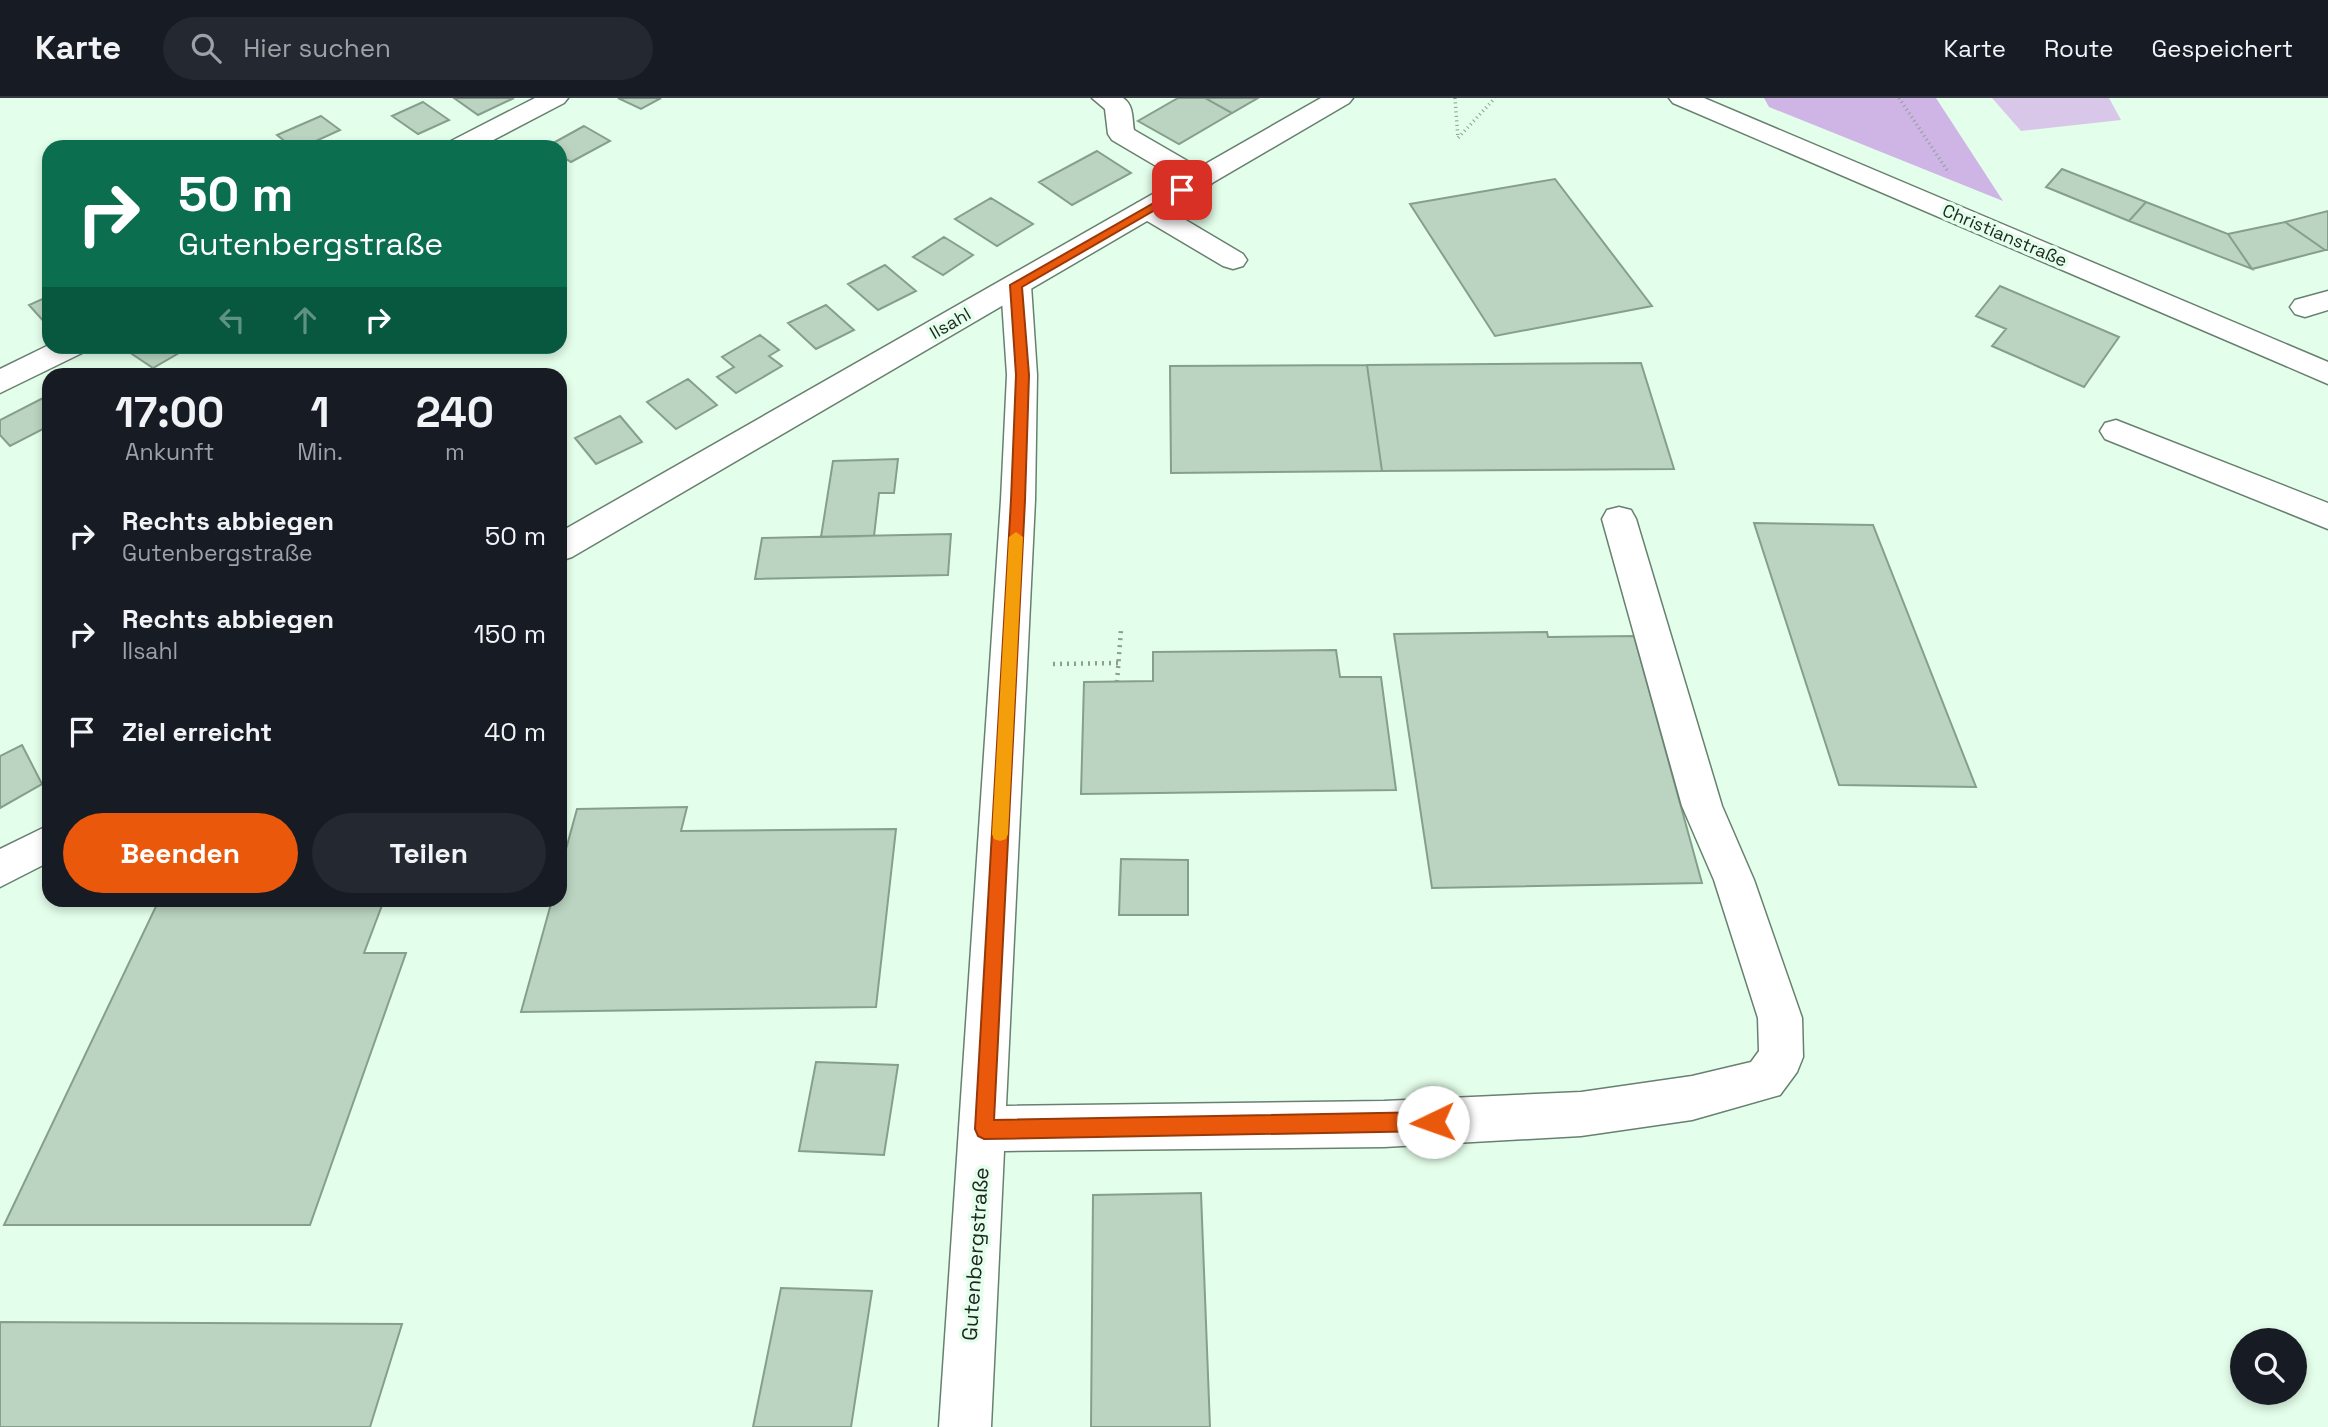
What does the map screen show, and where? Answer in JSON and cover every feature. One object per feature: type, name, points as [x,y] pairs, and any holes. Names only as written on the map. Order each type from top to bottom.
[{"type":"main road","points":[[474,140],[555,98]]},
{"type":"main road","points":[[1105,98],[1118,106],[1121,134],[1199,180]]},
{"type":"main road","name":"Ilsahl","points":[[567,544],[1340,98]]},
{"type":"main road","name":"Christianstraße","points":[[1682,98],[2328,374]]},
{"type":"main road","points":[[1147,209],[1233,261]]},
{"type":"main road","name":"Gutenbergstraße","points":[[965,1427],[1010,665],[1022,375],[1016,285]]},
{"type":"main road","points":[[0,382],[55,354]]},
{"type":"main road","points":[[2116,431],[2328,517]]},
{"type":"main road","points":[[984,1129],[1384,1124],[1581,1114],[1692,1098],[1764,1080],[1781,1057],[1780,1018],[1734,880],[1702,806],[1619,519]]},
{"type":"main road","points":[[0,869],[42,846]]},
{"type":"path","points":[[1455,98],[1458,138],[1495,98]]},
{"type":"path","points":[[1899,98],[1985,226]]},
{"type":"path","points":[[1118,682],[1121,630]]},
{"type":"path","points":[[1010,665],[1118,663]]},
{"type":"shaded area","points":[[1764,98],[1936,98],[2003,201],[1769,107]]},
{"type":"shaded area","points":[[1992,98],[2109,98],[2121,120],[2021,131]]},
{"type":"building","points":[[454,98],[514,98],[478,115]]},
{"type":"building","points":[[618,98],[661,98],[641,109]]},
{"type":"building","points":[[1178,98],[1205,98],[1232,113],[1179,144],[1138,121]]},
{"type":"building","points":[[1205,98],[1258,98],[1232,113]]},
{"type":"building","points":[[423,102],[449,120],[418,134],[392,116]]},
{"type":"building","points":[[321,116],[340,130],[318,140],[283,140],[277,135]]},
{"type":"building","points":[[584,126],[610,141],[571,162],[567,159],[567,140],[559,140]]},
{"type":"building","points":[[1097,151],[1131,173],[1072,205],[1039,182]]},
{"type":"building","points":[[2062,169],[2146,202],[2129,221],[2046,187]]},
{"type":"building","points":[[1555,179],[1652,306],[1495,336],[1410,204]]},
{"type":"building","points":[[991,198],[1033,224],[997,246],[955,219]]},
{"type":"building","points":[[2146,202],[2228,234],[2252,269],[2129,221]]},
{"type":"building","points":[[2328,211],[2328,250],[2285,222]]},
{"type":"building","points":[[2285,222],[2325,250],[2252,269],[2228,234]]},
{"type":"building","points":[[944,237],[973,255],[943,275],[913,257]]},
{"type":"building","points":[[885,265],[916,291],[878,310],[848,284]]},
{"type":"building","points":[[2000,286],[2119,337],[2084,387],[1992,346],[2006,329],[1976,316]]},
{"type":"building","points":[[42,299],[42,319],[29,305]]},
{"type":"building","points":[[826,305],[854,330],[816,349],[788,323]]},
{"type":"building","points":[[760,335],[779,350],[769,356],[782,366],[736,393],[717,377],[734,367],[722,357]]},
{"type":"building","points":[[132,354],[177,354],[153,368]]},
{"type":"building","points":[[1641,363],[1674,469],[1382,471],[1367,365]]},
{"type":"building","points":[[1367,365],[1382,471],[1171,473],[1170,366]]},
{"type":"building","points":[[688,379],[717,405],[676,429],[647,402]]},
{"type":"building","points":[[42,399],[42,430],[10,446],[0,435],[0,420]]},
{"type":"building","points":[[620,416],[642,442],[596,464],[575,438]]},
{"type":"building","points":[[898,459],[894,493],[879,493],[874,536],[821,537],[833,461]]},
{"type":"building","points":[[1754,523],[1873,525],[1976,787],[1839,785]]},
{"type":"building","points":[[951,534],[948,575],[755,579],[762,538]]},
{"type":"building","points":[[1547,632],[1548,637],[1634,636],[1702,883],[1432,888],[1394,634]]},
{"type":"building","points":[[1336,650],[1340,677],[1381,677],[1396,790],[1081,794],[1084,682],[1153,681],[1153,652]]},
{"type":"building","points":[[22,745],[42,784],[0,808],[0,756]]},
{"type":"building","points":[[687,807],[681,831],[896,829],[876,1007],[521,1012],[550,907],[567,907],[567,845],[577,809]]},
{"type":"building","points":[[1121,859],[1188,860],[1188,915],[1119,915]]},
{"type":"building","points":[[156,907],[381,907],[364,953],[406,953],[310,1225],[4,1225]]},
{"type":"building","points":[[816,1062],[898,1065],[884,1155],[799,1151]]},
{"type":"building","points":[[1201,1193],[1210,1427],[1091,1427],[1093,1195]]},
{"type":"building","points":[[781,1288],[872,1291],[851,1427],[753,1427]]},
{"type":"building","points":[[0,1322],[402,1324],[370,1427],[0,1427]]},
{"type":"slow traffic","points":[[1000,834],[1016,537]]},
{"type":"route","points":[[1182,190],[1016,285],[1022,375],[1018,500],[984,1129],[1433,1122]]}]
